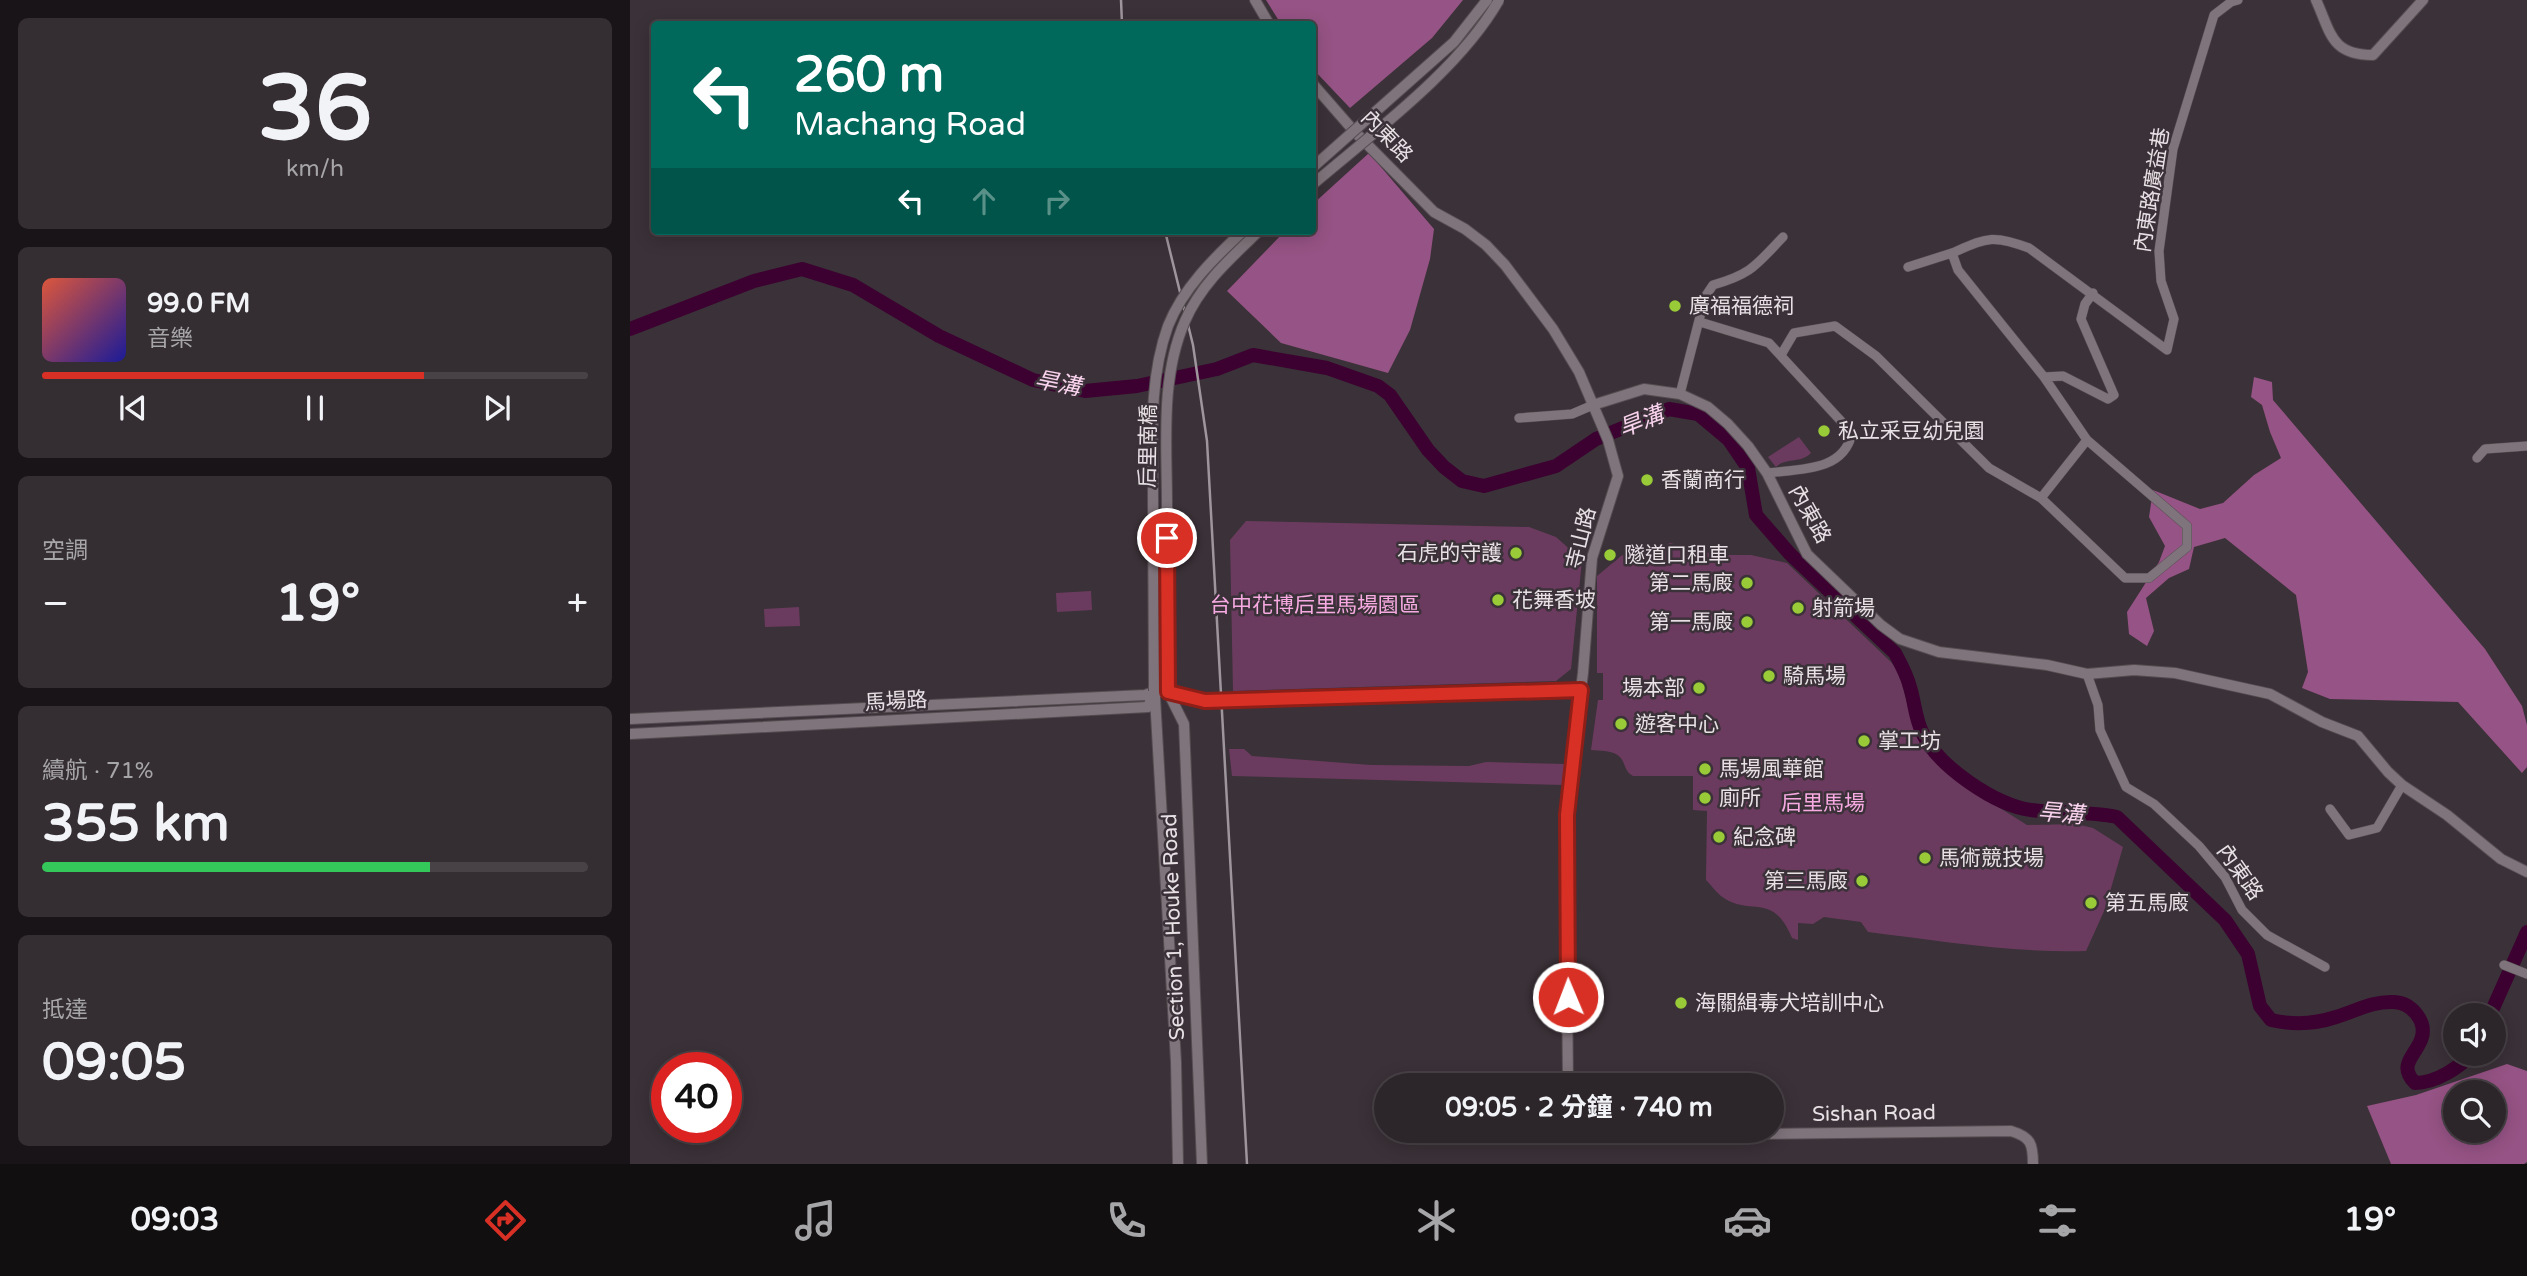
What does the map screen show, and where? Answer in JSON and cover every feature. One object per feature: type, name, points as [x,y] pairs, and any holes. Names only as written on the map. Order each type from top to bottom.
[{"type":"street","points":[[1255,0],[1267,21]]},
{"type":"street","points":[[1316,164],[1454,42],[1487,0]]},
{"type":"street","points":[[1316,181],[1458,55],[1488,19],[1499,0]]},
{"type":"street","name":"內東路廣益巷","points":[[1908,267],[1985,239],[2004,238],[2029,248],[2167,350],[2174,319],[2161,281],[2159,251],[2173,149],[2214,15],[2238,0]]},
{"type":"street","points":[[2316,0],[2334,40],[2347,52],[2355,55],[2373,55],[2423,0]]},
{"type":"street","name":"內東路","points":[[1316,88],[1353,130],[1434,212],[1465,229],[1486,245],[1505,265],[1567,349],[1601,424]]},
{"type":"street","name":"后里南橋","points":[[1154,691],[1152,409],[1160,353],[1169,323],[1192,284],[1239,235]]},
{"type":"street","name":"后里南橋","points":[[1168,692],[1166,411],[1171,356],[1185,319],[1202,290],[1224,263],[1255,235]]},
{"type":"street","points":[[1680,394],[1705,297],[1713,285],[1750,272],[1783,237]]},
{"type":"street","points":[[1781,355],[1794,333],[1835,326],[1876,356],[1989,468],[2042,498],[2125,578],[2148,578],[2187,547],[2187,526],[2087,440],[2044,377],[1958,270],[1952,253]]},
{"type":"street","points":[[2044,377],[2063,376],[2108,399],[2114,395],[2081,320],[2085,304],[2093,293]]},
{"type":"street","points":[[1700,322],[1769,343],[1852,433],[1849,445],[1838,457],[1823,466],[1767,473]]},
{"type":"street","name":"內東路","points":[[1593,405],[1644,389],[1680,394],[1708,407],[1748,446],[1767,473],[1807,554],[1899,639],[1939,652],[2047,665],[2087,674],[2155,670],[2270,694],[2322,722],[2358,736],[2402,785],[2447,815],[2501,859],[2527,872]]},
{"type":"street","points":[[1519,418],[1572,414],[1593,405]]},
{"type":"street","name":"寺山路","points":[[1581,690],[1592,558],[1618,476],[1601,424]]},
{"type":"street","points":[[2042,498],[2087,440]]},
{"type":"street","points":[[2477,458],[2485,449],[2527,446]]},
{"type":"street","name":"內東路","points":[[2087,674],[2098,705],[2100,730],[2126,787],[2154,804],[2199,846],[2225,877],[2242,910],[2267,935],[2325,967]]},
{"type":"street","points":[[1568,1073],[1567,815],[1581,690]]},
{"type":"street","name":"馬場路","points":[[630,719],[1145,695],[1154,691],[1205,701],[1581,690]]},
{"type":"street","name":"馬場路","points":[[630,734],[1148,707],[1154,691]]},
{"type":"street","name":"Section 1, Houke Road","points":[[1154,691],[1176,1062],[1178,1164]]},
{"type":"street","name":"Section 1, Houke Road","points":[[1168,692],[1184,724],[1202,1164]]},
{"type":"street","points":[[2330,809],[2349,835],[2377,828],[2402,785]]},
{"type":"street","points":[[2504,965],[2527,974]]},
{"type":"street","name":"Sishan Road","points":[[1784,1133],[2011,1130],[2024,1135],[2031,1144],[2033,1164]]},
{"type":"green space","points":[[1799,437],[1811,453],[1776,467],[1768,457]]},
{"type":"green space","name":"台中花博后里馬場園區","points":[[1246,521],[1529,527],[1556,537],[1582,560],[1571,669],[1556,681],[1233,691],[1230,540]]},
{"type":"green space","name":"后里馬場","points":[[1670,543],[1717,555],[1751,555],[1787,563],[1891,662],[1899,673],[1916,736],[1926,751],[1960,783],[2027,825],[2076,824],[2093,828],[2123,847],[2105,909],[2086,951],[2004,948],[1868,932],[1861,922],[1824,917],[1813,924],[1798,923],[1798,940],[1792,938],[1777,914],[1768,909],[1732,902],[1719,894],[1706,880],[1707,811],[1693,810],[1693,776],[1633,776],[1614,753],[1591,750],[1598,700],[1603,700],[1603,673],[1597,673],[1597,576],[1621,556],[1645,544],[1657,550]]},
{"type":"green space","points":[[1091,591],[1092,610],[1057,612],[1056,593]]},
{"type":"green space","points":[[799,607],[800,626],[765,627],[764,609]]},
{"type":"green space","points":[[1229,749],[1244,749],[1252,756],[1371,765],[1469,766],[1486,762],[1565,764],[1564,785],[1232,776]]},
{"type":"shaded area","points":[[1266,0],[1463,0],[1432,38],[1350,108],[1316,72],[1316,21],[1279,21]]},
{"type":"shaded area","points":[[1369,153],[1434,229],[1430,259],[1410,330],[1388,373],[1281,343],[1227,291],[1281,235],[1316,235],[1316,201]]},
{"type":"shaded area","points":[[2254,377],[2272,382],[2273,400],[2485,649],[2522,706],[2527,725],[2527,767],[2522,773],[2458,702],[2330,699],[2302,688],[2308,672],[2296,595],[2225,538],[2194,547],[2189,569],[2169,578],[2146,598],[2154,631],[2147,646],[2129,634],[2127,612],[2159,562],[2165,546],[2149,517],[2153,490],[2200,509],[2223,503],[2254,475],[2281,458],[2262,405],[2251,397]]},
{"type":"shaded area","points":[[2507,1064],[2527,1071],[2527,1162],[2391,1164],[2367,1106],[2443,1086],[2443,1143],[2506,1143],[2506,1080],[2460,1080]]},
{"type":"waterway","name":"旱溝","points":[[630,329],[754,281],[802,269],[853,285],[939,336],[1033,380],[1085,391],[1137,386],[1217,369],[1253,355],[1327,368],[1378,386],[1390,395],[1428,450],[1444,467],[1462,481],[1484,486],[1556,466],[1596,439],[1669,409],[1698,414],[1729,440],[1748,468],[1756,515],[1790,554],[1895,653],[1912,693],[1918,723],[1941,759],[1985,793],[2017,807],[2117,817],[2225,920],[2248,954],[2260,1006],[2271,1020],[2287,1023],[2312,1022],[2371,1005],[2401,1003],[2417,1015],[2422,1027],[2421,1040],[2408,1066],[2410,1077],[2415,1083],[2446,1074],[2457,1066]]},
{"type":"waterway","name":"旱溝","points":[[2495,1003],[2527,932]]},
{"type":"railway","points":[[1121,0],[1122,21]]},
{"type":"railway","points":[[1166,235],[1193,345],[1207,441],[1247,1164]]},
{"type":"place","name":"廣福福德祠","points":[[1675,306]]},
{"type":"place","name":"私立采豆幼兒園","points":[[1824,431]]},
{"type":"place","name":"香蘭商行","points":[[1647,480]]},
{"type":"place","name":"石虎的守護","points":[[1516,553]]},
{"type":"place","name":"隧道口租車","points":[[1610,555]]},
{"type":"place","name":"第二馬廄","points":[[1747,583]]},
{"type":"place","name":"花舞香坡","points":[[1498,600]]},
{"type":"place","name":"射箭場","points":[[1798,608]]},
{"type":"place","name":"第一馬廄","points":[[1747,622]]},
{"type":"place","name":"騎馬場","points":[[1769,676]]},
{"type":"place","name":"場本部","points":[[1699,688]]},
{"type":"place","name":"遊客中心","points":[[1621,724]]},
{"type":"place","name":"掌工坊","points":[[1864,741]]},
{"type":"place","name":"馬場風華館","points":[[1705,769]]},
{"type":"place","name":"廁所","points":[[1705,798]]},
{"type":"place","name":"紀念碑","points":[[1719,837]]},
{"type":"place","name":"馬術競技場","points":[[1925,858]]},
{"type":"place","name":"第三馬廄","points":[[1862,881]]},
{"type":"place","name":"第五馬廄","points":[[2091,903]]},
{"type":"place","name":"海關緝毒犬培訓中心","points":[[1681,1003]]},
{"type":"route","points":[[1167,538],[1168,692],[1205,701],[1581,690],[1567,815],[1568,997]]}]
